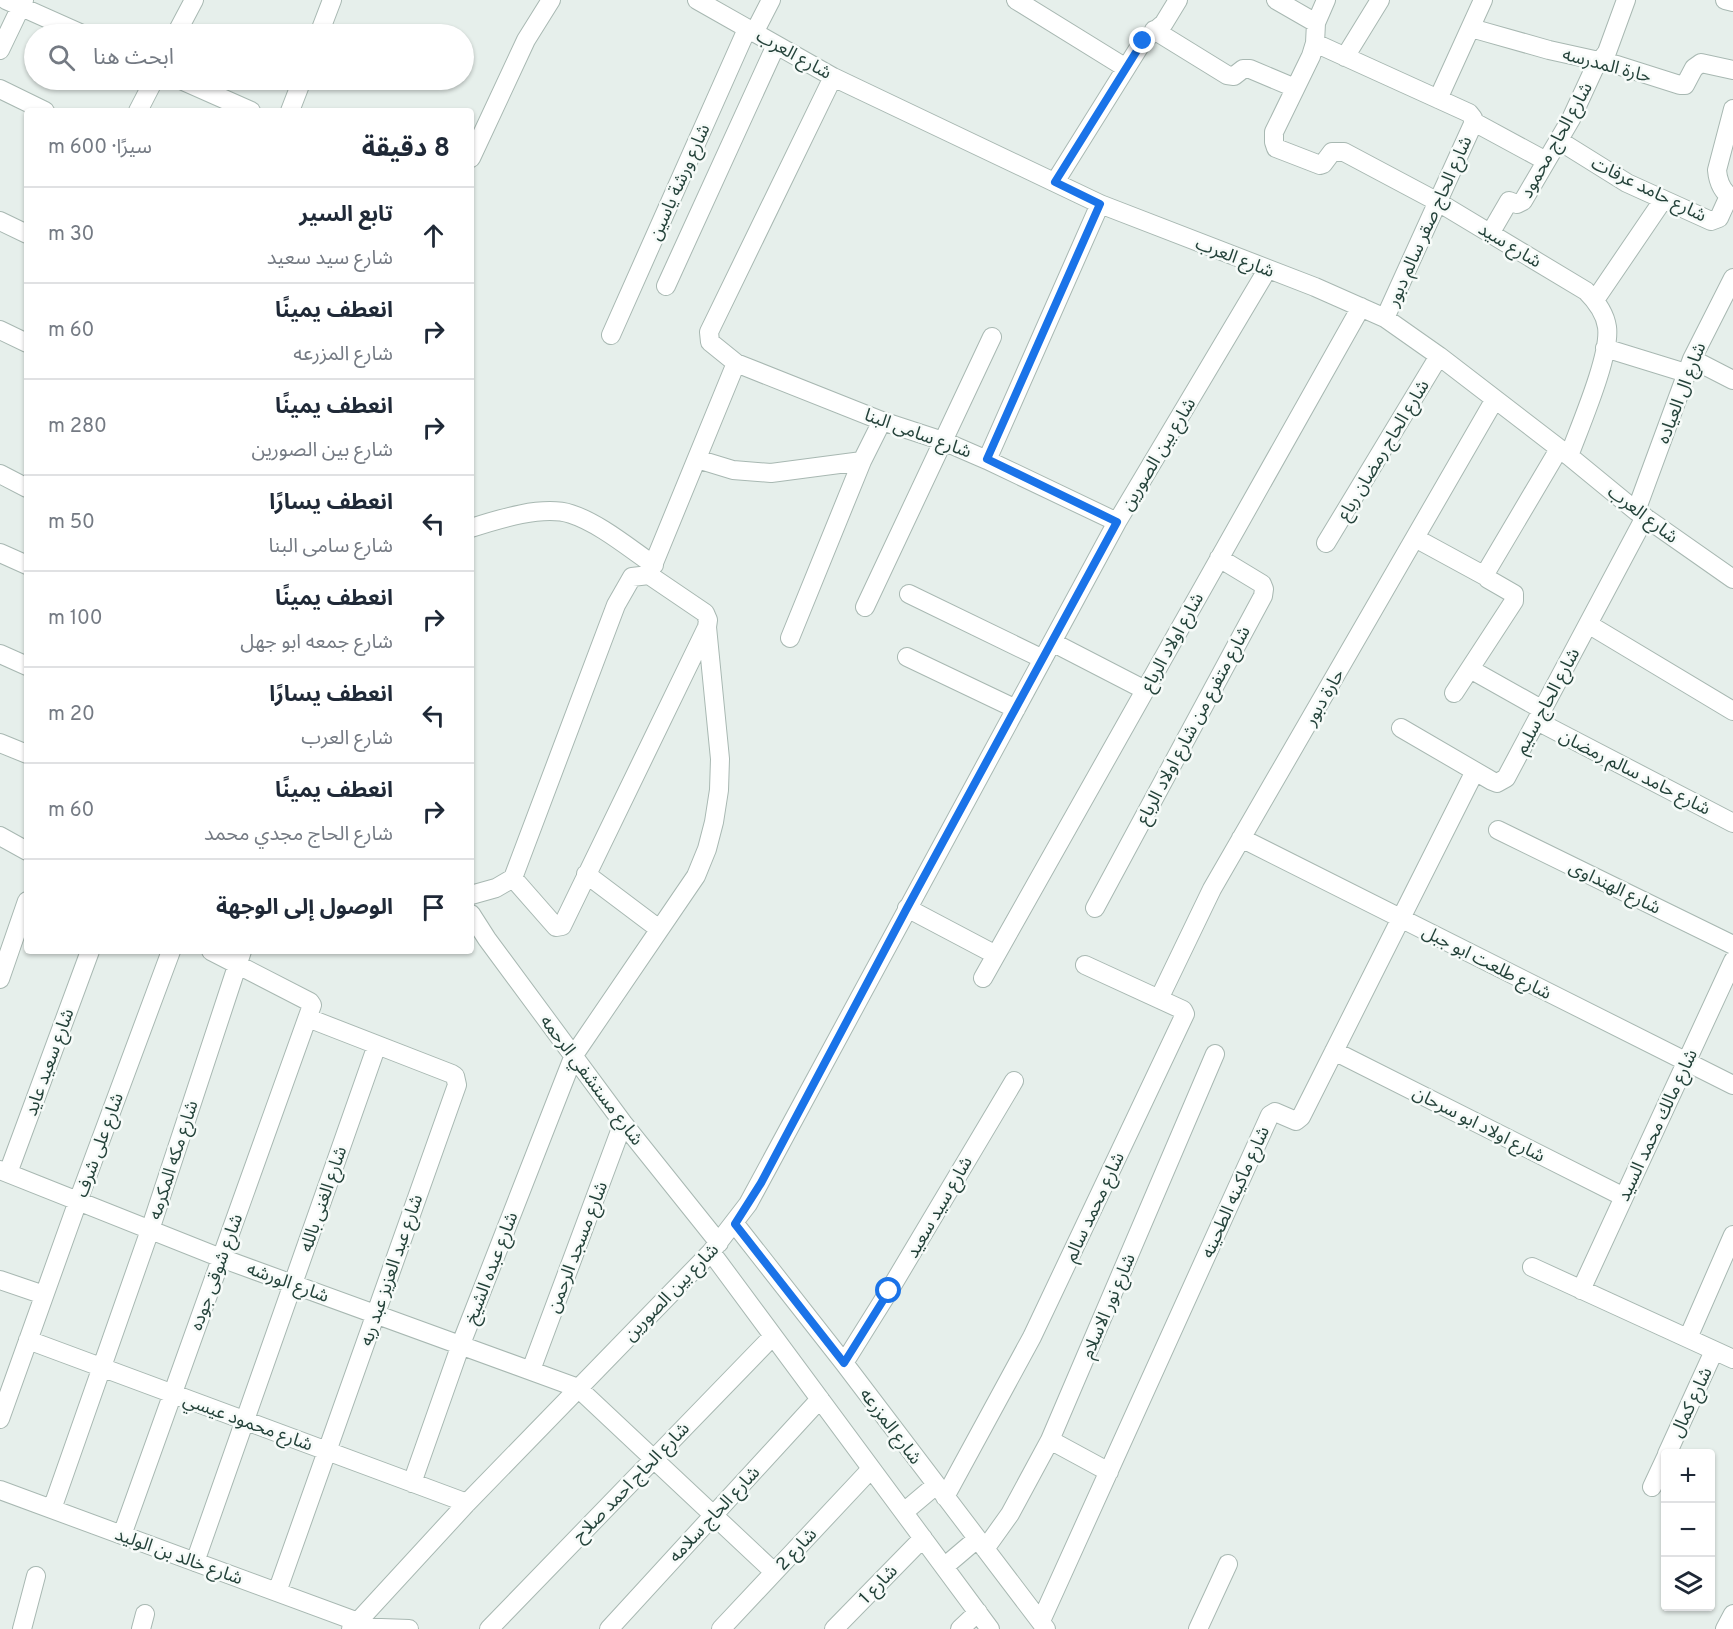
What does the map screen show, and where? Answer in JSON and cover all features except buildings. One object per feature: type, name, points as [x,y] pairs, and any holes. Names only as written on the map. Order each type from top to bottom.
[{"type":"street","points":[[181,24],[194,0]]},
{"type":"street","points":[[323,24],[332,0]]},
{"type":"street","points":[[474,152],[526,40],[551,0]]},
{"type":"street","name":"شارع العرب","points":[[697,0],[833,76],[1100,204],[1315,287],[1385,318],[1496,399],[1640,514],[1733,579]]},
{"type":"street","name":"شارع ورشة ياسين","points":[[611,335],[751,31],[771,0]]},
{"type":"street","points":[[1016,0],[1126,68]]},
{"type":"street","points":[[1055,182],[1143,41],[1171,14],[1178,0]]},
{"type":"street","points":[[1276,0],[1316,23]]},
{"type":"street","points":[[1155,30],[1227,75],[1234,76],[1243,69],[1250,69],[1295,88],[1311,56],[1315,43],[1316,23],[1326,0]]},
{"type":"street","points":[[1345,57],[1380,0]]},
{"type":"street","points":[[1438,99],[1484,0]]},
{"type":"street","name":"شارع الحاج محمود","points":[[1491,232],[1509,201],[1517,204],[1523,201],[1571,119],[1600,60],[1607,52],[1626,0]]},
{"type":"street","points":[[1725,0],[1733,2]]},
{"type":"street","points":[[0,50],[17,2],[62,24]]},
{"type":"street","name":"حارة المدرسه","points":[[1471,28],[1549,50],[1600,60],[1680,86],[1685,85],[1694,68],[1701,63],[1733,70]]},
{"type":"street","points":[[1315,43],[1468,113],[1473,118],[1473,123],[1546,161]]},
{"type":"street","points":[[666,286],[776,45]]},
{"type":"street","name":"شارع سامى البنا","points":[[833,76],[710,332],[710,342],[736,363],[882,421],[943,441],[987,459],[1117,522]]},
{"type":"street","name":"شارع سيد","points":[[1295,88],[1274,132],[1276,148],[1320,165],[1332,152],[1344,152],[1491,232],[1586,291],[1595,300],[1607,325],[1605,348],[1564,452]]},
{"type":"street","points":[[0,89],[39,108]]},
{"type":"street","points":[[140,108],[149,90]]},
{"type":"street","points":[[204,90],[244,108]]},
{"type":"street","points":[[291,108],[298,90]]},
{"type":"street","points":[[1731,197],[1722,188],[1717,170],[1733,109]]},
{"type":"street","name":"شارع الحاج صقر سالم دبور","points":[[1385,318],[1473,123]]},
{"type":"street","name":"شارع حامد عرفات","points":[[1558,140],[1593,163],[1663,200],[1714,221],[1719,218],[1731,197]]},
{"type":"street","points":[[1595,300],[1663,200]]},
{"type":"street","points":[[987,459],[1100,204]]},
{"type":"street","points":[[0,221],[24,233]]},
{"type":"street","name":"شارع بين الصورين","points":[[354,1626],[467,1503],[735,1224],[761,1183],[907,908],[1117,522],[1267,270]]},
{"type":"street","name":"شارع ال العياده","points":[[1640,514],[1689,366],[1733,278]]},
{"type":"street","name":"شارع اولاد الرباع","points":[[983,978],[1361,307]]},
{"type":"street","points":[[0,330],[24,342]]},
{"type":"street","points":[[865,608],[992,337]]},
{"type":"street","points":[[1605,348],[1689,366],[1733,380]]},
{"type":"street","name":"شارع الحاج رمضان رباع","points":[[1326,543],[1439,356]]},
{"type":"street","points":[[474,895],[496,888],[513,878],[616,605],[632,577],[652,570],[736,363]]},
{"type":"street","name":"حارة دبور","points":[[1159,999],[1199,914],[1241,838],[1496,399]]},
{"type":"street","points":[[790,638],[862,461],[882,421]]},
{"type":"street","points":[[1485,576],[1486,571],[1564,452]]},
{"type":"street","points":[[697,459],[733,470],[771,473],[862,461]]},
{"type":"street","points":[[0,474],[24,486]]},
{"type":"street","points":[[474,527],[538,511],[569,513],[589,521],[705,613],[708,620],[707,627],[560,927],[556,927],[513,878]]},
{"type":"street","name":"شارع الحاج سليم","points":[[1401,728],[1492,781],[1503,782],[1588,624],[1640,514]]},
{"type":"street","points":[[1416,539],[1514,594],[1514,601],[1454,693]]},
{"type":"street","points":[[0,552],[24,564]]},
{"type":"street","name":"شارع متفرع من شارع اولاد الرباع","points":[[1095,908],[1263,596],[1262,584],[1219,558]]},
{"type":"street","points":[[909,594],[1043,659]]},
{"type":"street","points":[[1588,624],[1733,711]]},
{"type":"street","name":"شارع عبده الشيخ","points":[[412,1483],[461,1344],[574,1055],[696,876],[707,849],[719,790],[720,759],[707,627]]},
{"type":"street","points":[[1052,642],[1145,690]]},
{"type":"street","points":[[0,654],[24,665]]},
{"type":"street","points":[[907,657],[1016,709]]},
{"type":"street","name":"شارع حامد سالم رمضان","points":[[1470,669],[1540,716],[1733,823]]},
{"type":"street","points":[[0,743],[24,753]]},
{"type":"street","name":"شارع ماكينه الطحينه","points":[[1044,1625],[1109,1472],[1270,1115],[1275,1112],[1296,1121],[1301,1117],[1475,771]]},
{"type":"street","name":"شارع الهنداوى","points":[[1498,830],[1733,945]]},
{"type":"street","points":[[0,836],[24,848]]},
{"type":"street","name":"شارع طلعت ابو جبل","points":[[1241,838],[1733,1085]]},
{"type":"street","points":[[586,874],[659,929]]},
{"type":"street","points":[[907,908],[996,955]]},
{"type":"street","points":[[0,979],[24,910]]},
{"type":"street","name":"شارع مستشفي الرحمه","points":[[474,920],[715,1247]]},
{"type":"street","name":"شارع سعيد عايد","points":[[4,1171],[89,954]]},
{"type":"street","name":"شارع على شرف","points":[[0,1419],[5,1386],[28,1340],[170,954]]},
{"type":"street","points":[[223,954],[240,958],[310,1002],[310,1013],[377,1045]]},
{"type":"street","name":"شارع مكه المكرمه","points":[[52,1509],[150,1230],[240,958]]},
{"type":"street","name":"شارع محمد سالم","points":[[940,1491],[1032,1337],[1185,1014],[1183,1010],[1085,965]]},
{"type":"street","name":"شارع مالك محمد السيد","points":[[1581,1290],[1686,1062],[1731,971]]},
{"type":"street","name":"شارع شوقى جوده","points":[[122,1535],[310,1013]]},
{"type":"street","name":"شارع عبد العزيز عبد ربه","points":[[277,1592],[457,1080],[452,1074],[377,1045]]},
{"type":"street","name":"شارع الغنى بالله","points":[[195,1562],[377,1045]]},
{"type":"street","name":"شارع اولاد ابو سرحان","points":[[1334,1052],[1624,1197]]},
{"type":"street","name":"شارع نور الاسلام","points":[[944,1567],[981,1544],[1010,1514],[1050,1440],[1215,1054]]},
{"type":"street","name":"شارع سيد سعيد","points":[[844,1363],[1014,1081]]},
{"type":"street","name":"شارع مسجد الرحمن","points":[[531,1370],[623,1124]]},
{"type":"street","name":"شارع الورشه","points":[[4,1171],[221,1258],[578,1388]]},
{"type":"street","name":"شارع المزرعه","points":[[735,1224],[1044,1625]]},
{"type":"street","points":[[1688,1338],[1733,1235]]},
{"type":"street","points":[[715,1247],[773,1336],[990,1629]]},
{"type":"street","points":[[1532,1267],[1733,1359]]},
{"type":"street","points":[[0,1280],[44,1295]]},
{"type":"street","name":"شارع الحاج احمد صلاح","points":[[489,1629],[773,1336]]},
{"type":"street","name":"شارع محمود عيسي","points":[[28,1340],[467,1503]]},
{"type":"street","name":"شارع كمال","points":[[1669,1449],[1714,1351]]},
{"type":"street","points":[[578,1388],[774,1572]]},
{"type":"street","name":"شارع الحاج سلامه","points":[[609,1629],[820,1399]]},
{"type":"street","points":[[1050,1440],[1109,1472]]},
{"type":"street","name":"شارع كمال","points":[[1652,1487],[1661,1466]]},
{"type":"street","name":"شارع 2","points":[[721,1629],[871,1469]]},
{"type":"street","name":"شارع خالد بن الوليد","points":[[0,1490],[277,1592],[354,1626],[409,1629]]},
{"type":"street","points":[[904,1512],[940,1491]]},
{"type":"street","name":"شارع 1","points":[[834,1629],[923,1538]]},
{"type":"street","points":[[1198,1629],[1227,1564]]},
{"type":"street","points":[[22,1629],[36,1576]]},
{"type":"street","points":[[960,1629],[978,1612]]},
{"type":"street","points":[[1725,1629],[1733,1614]]},
{"type":"route","points":[[889,1291],[844,1363],[735,1224],[761,1183],[907,908],[1117,522],[987,459],[1100,204],[1055,182],[1143,41]]}]
